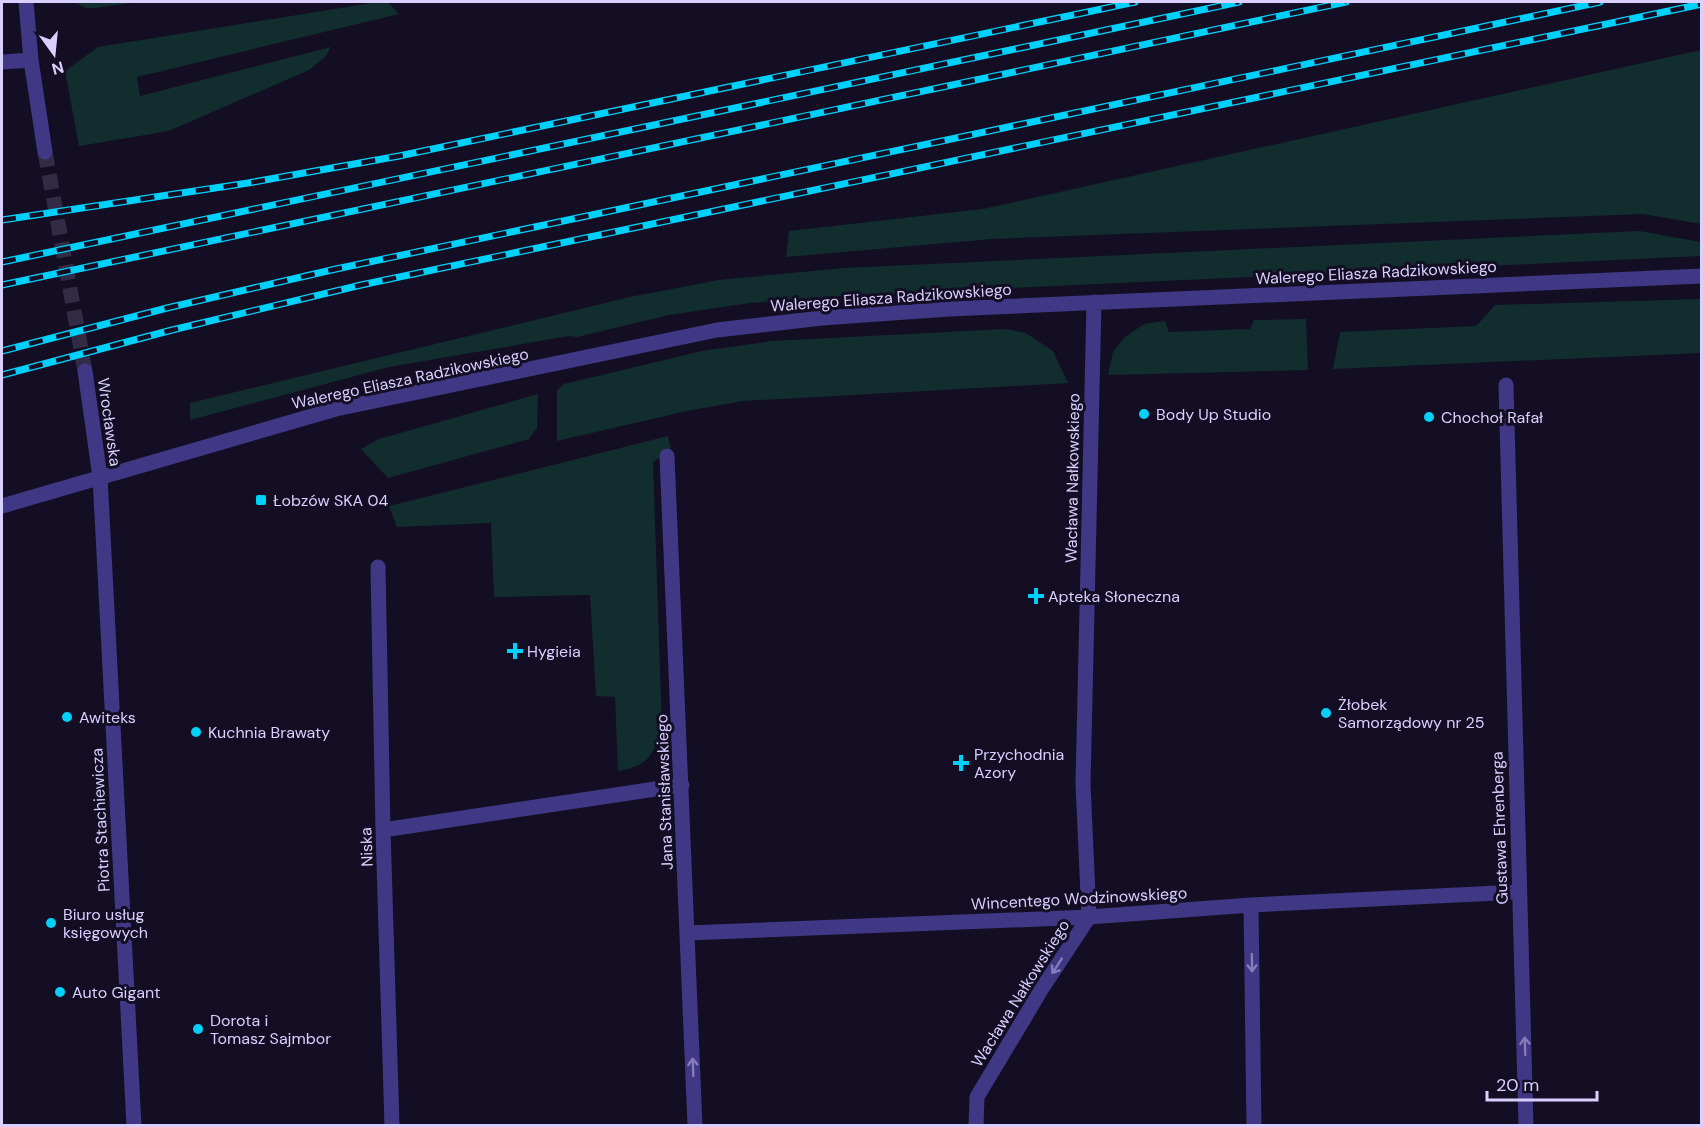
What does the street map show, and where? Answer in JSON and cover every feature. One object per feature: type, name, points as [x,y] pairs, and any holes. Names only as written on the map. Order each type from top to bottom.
[{"type":"street","points":[[26,2],[31,60],[45,152]]},
{"type":"street","points":[[2,62],[31,60]]},
{"type":"street","name":"Walerego Eliasza Radzikowskiego","points":[[2,506],[336,409],[717,330],[822,318],[937,309],[1701,276]]},
{"type":"street","name":"Wacława Nałkowskiego","points":[[976,1125],[977,1097],[1041,990],[1089,917],[1083,784],[1094,302]]},
{"type":"street","name":"Wrocławska","points":[[85,371],[100,477]]},
{"type":"street","name":"Gustawa Ehrenberga","points":[[1506,386],[1526,1125]]},
{"type":"street","name":"Jana Stanisławskiego","points":[[668,456],[695,1125]]},
{"type":"street","name":"Piotra Stachiewicza","points":[[100,477],[134,1125]]},
{"type":"street","name":"Niska","points":[[378,567],[392,1125]]},
{"type":"street","points":[[383,830],[682,785]]},
{"type":"street","name":"Wincentego Wodzinowskiego","points":[[688,933],[1089,917],[1251,905],[1519,892]]},
{"type":"street","points":[[1251,905],[1254,1125]]},
{"type":"green space","points":[[73,2],[138,2],[87,8]]},
{"type":"green space","points":[[388,2],[399,14],[137,77],[140,96],[331,47],[325,57],[309,70],[169,131],[79,146],[65,71],[98,47]]},
{"type":"green space","points":[[1701,50],[1701,224],[1643,214],[992,239],[786,257],[789,231],[983,209]]},
{"type":"green space","points":[[1639,231],[1701,242],[1701,256],[840,296],[750,303],[669,315],[577,337],[569,336],[389,367],[190,420],[190,403],[630,297],[719,280],[844,268]]},
{"type":"green space","points":[[1701,299],[1701,353],[1333,369],[1340,332],[1476,326],[1495,305]]},
{"type":"green space","points":[[1306,319],[1308,370],[1108,375],[1113,352],[1124,338],[1144,324],[1165,321],[1169,332],[1250,329],[1254,320]]},
{"type":"green space","points":[[1006,329],[1026,333],[1053,351],[1068,383],[743,401],[687,411],[557,441],[557,390],[564,384],[702,351],[772,341]]},
{"type":"green space","points":[[538,394],[537,428],[529,439],[388,478],[361,449],[379,439]]},
{"type":"green space","points":[[668,436],[671,450],[653,462],[662,729],[656,746],[643,763],[618,771],[615,697],[596,696],[590,595],[494,597],[491,523],[397,527],[389,506]]},
{"type":"tunnel","points":[[45,152],[85,371]]},
{"type":"railway","points":[[2,220],[248,183],[399,156],[1135,2]]},
{"type":"railway","points":[[2,262],[1239,2]]},
{"type":"railway","points":[[2,285],[1346,2]]},
{"type":"railway","points":[[2,351],[167,308],[336,269],[1600,2]]},
{"type":"railway","points":[[2,375],[172,330],[361,285],[1702,4]]},
{"type":"place","name":"Body Up Studio","points":[[1144,414]]},
{"type":"place","name":"Chochoł Rafał","points":[[1429,417]]},
{"type":"place","name":"Łobzów SKA 04","points":[[261,500]]},
{"type":"place","name":"Apteka Słoneczna","points":[[1036,596]]},
{"type":"place","name":"Hygieia","points":[[515,651]]},
{"type":"place","name":"Żłobek Samorządowy nr 25","points":[[1326,713]]},
{"type":"place","name":"Awiteks","points":[[67,717]]},
{"type":"place","name":"Kuchnia Brawaty","points":[[196,732]]},
{"type":"place","name":"Przychodnia Azory","points":[[961,763]]},
{"type":"place","name":"Biuro usług księgowych","points":[[51,923]]},
{"type":"place","name":"Auto Gigant","points":[[60,992]]},
{"type":"place","name":"Dorota i Tomasz Sajmbor","points":[[198,1029]]}]
